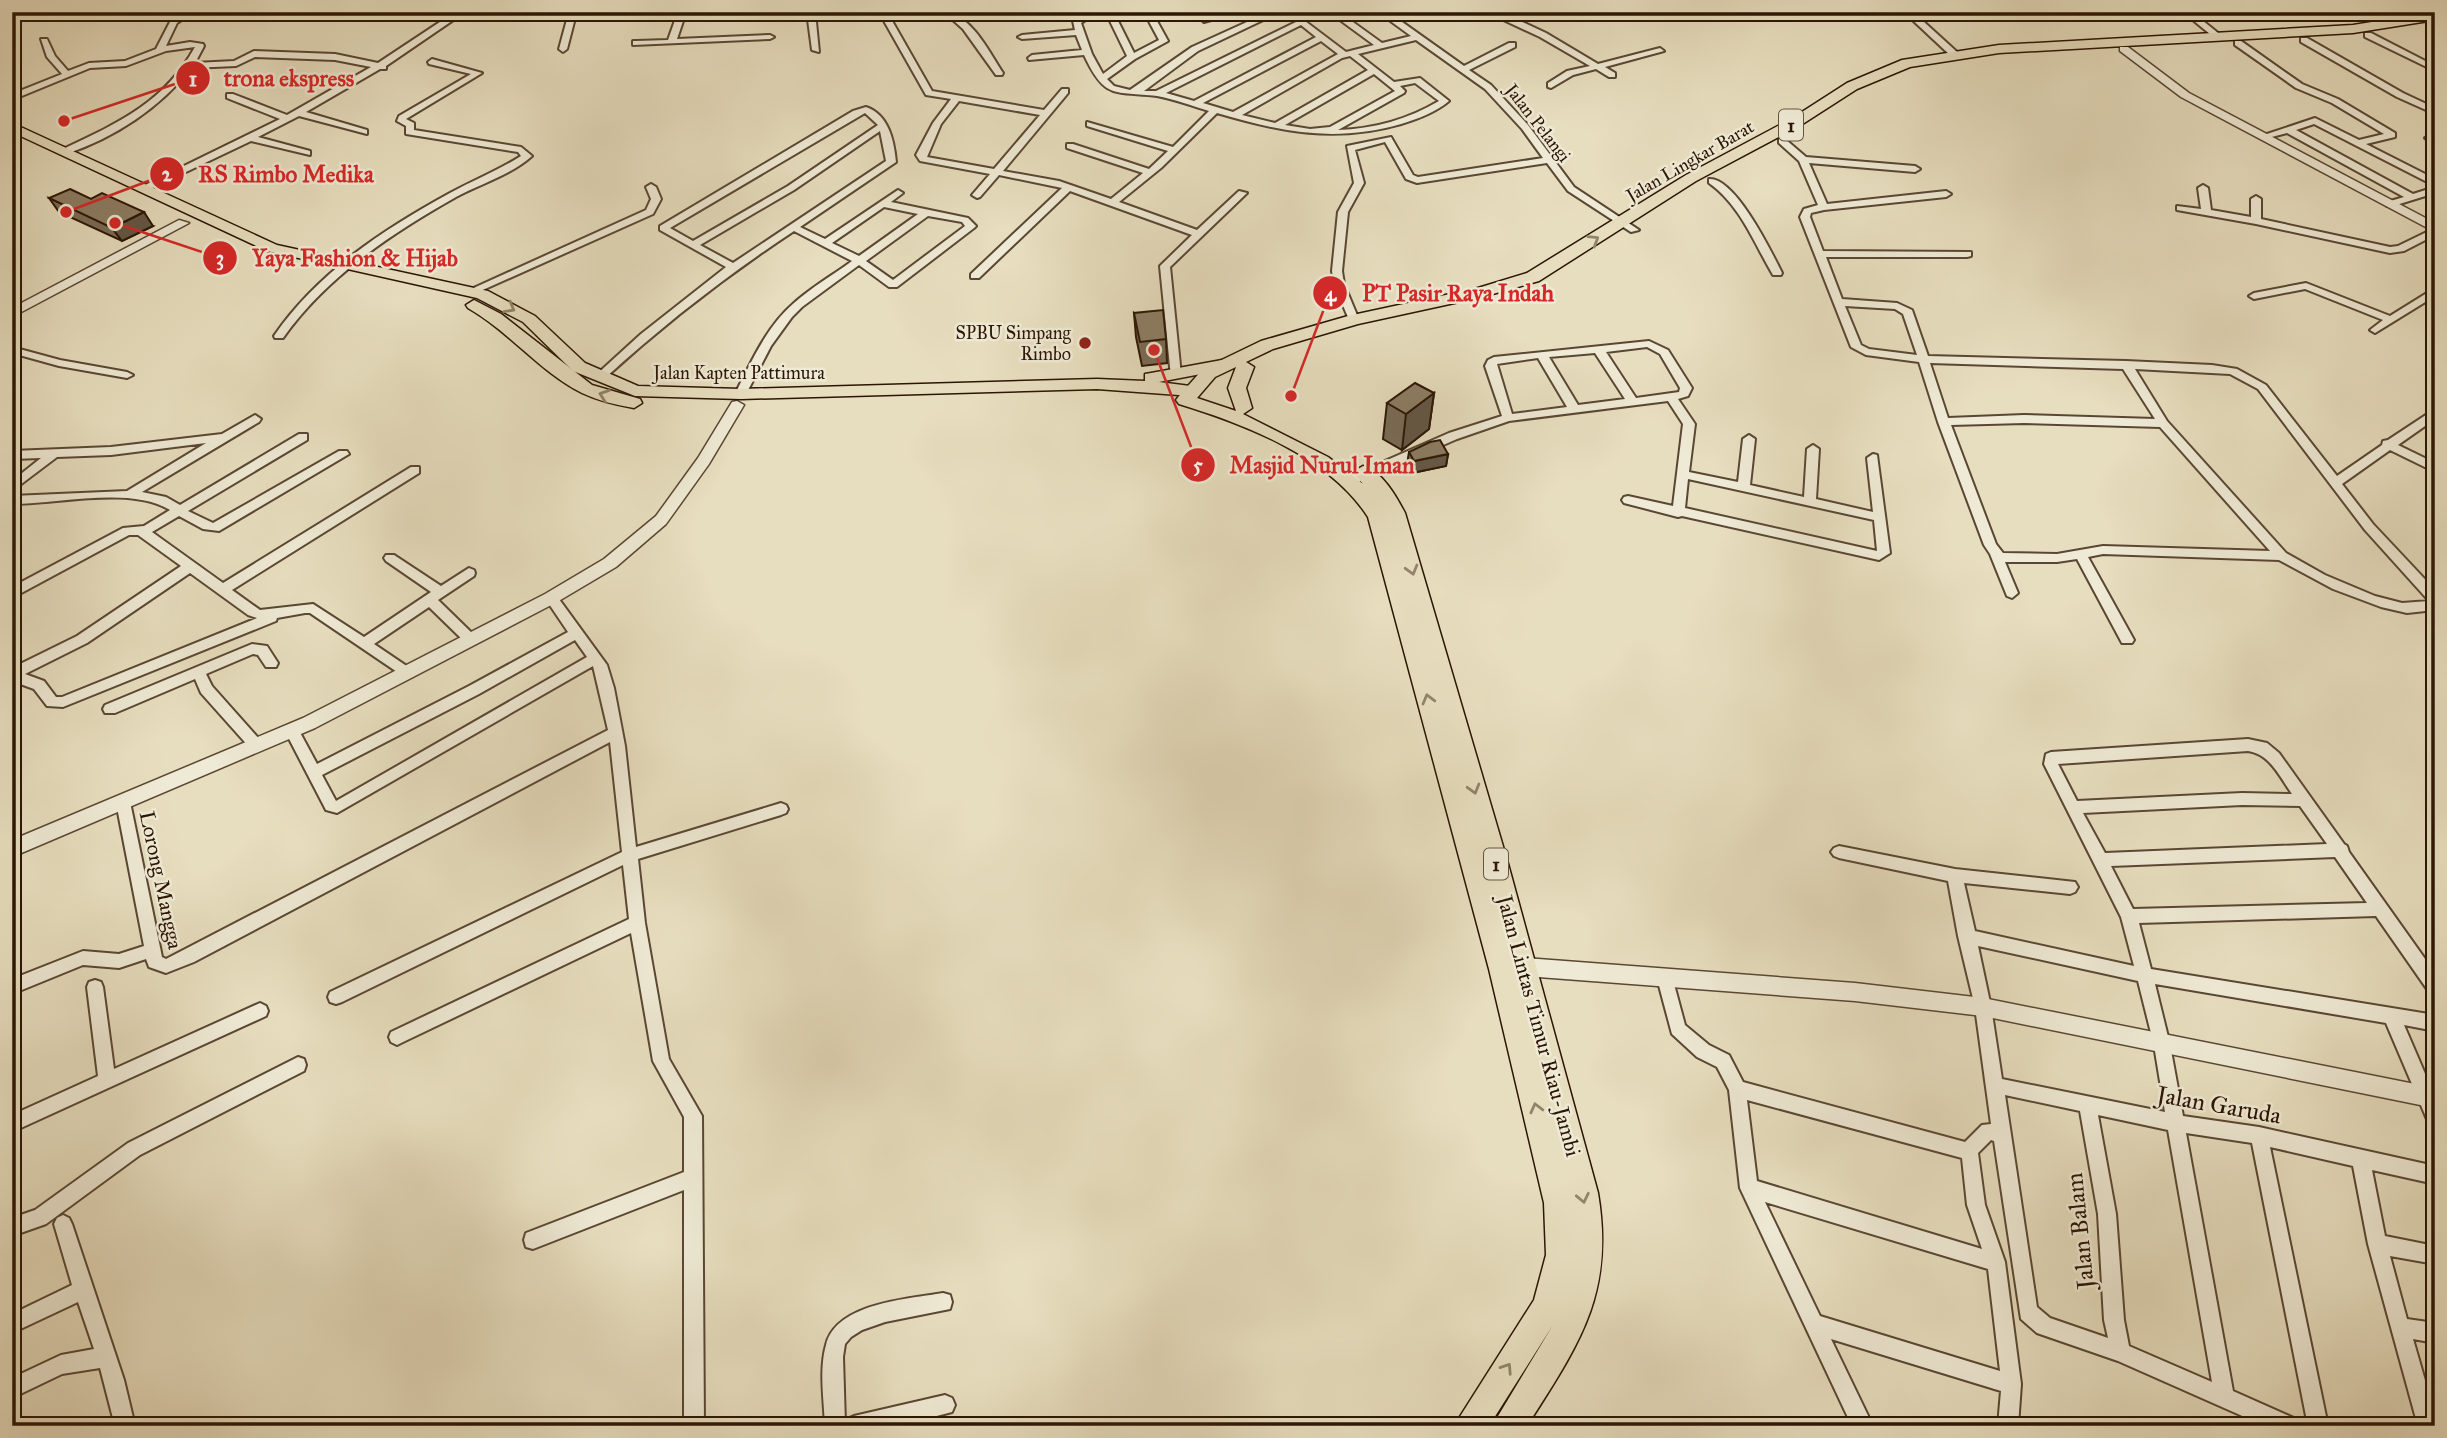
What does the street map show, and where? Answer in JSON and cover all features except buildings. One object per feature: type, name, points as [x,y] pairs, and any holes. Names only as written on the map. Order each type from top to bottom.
[{"type":"highway","name":"Jalan Lingkar Barat","points":[[1195,397],[1222,365],[1267,345],[1354,320],[1514,284],[1712,181],[1865,91],[1921,68],[1998,57],[2124,49],[2219,37],[2353,29],[2435,16]]},
{"type":"highway","name":"Jalan Lingkar Barat","points":[[1195,397],[1245,367],[1313,342],[1472,306],[1525,290],[1568,271],[1691,178],[1796,122],[1852,86],[1907,63],[1954,54],[2304,40],[2368,35],[2435,24]]},
{"type":"highway","points":[[1243,408],[1237,388],[1245,367]]},
{"type":"highway","name":"Jalan Lintas Timur Riau-Jambi","points":[[1195,397],[1243,408],[1335,454],[1357,477],[1378,516],[1525,967],[1585,1203],[1589,1263],[1584,1294],[1573,1323],[1508,1426]]},
{"type":"highway","name":"Jalan Lintas Timur Riau-Jambi","points":[[1195,397],[1357,477]]},
{"type":"highway","name":"Jalan Lintas Timur Riau-Jambi","points":[[1430,669],[1559,1203],[1561,1230],[1561,1255],[1547,1307],[1470,1426]]},
{"type":"main road","name":"Jalan Kapten Pattimura","points":[[12,127],[272,248],[340,270],[470,303],[513,327],[563,376],[601,395],[653,405],[869,397],[1195,397]]},
{"type":"main road","name":"Jalan Kapten Pattimura","points":[[12,139],[180,222],[258,256],[472,291],[508,306],[529,320],[579,367],[600,377],[635,391],[739,400]]},
{"type":"main road","points":[[1097,384],[1175,375],[1222,365]]},
{"type":"main road","name":"Jalan Kapten Pattimura","points":[[869,397],[1097,384],[1195,397]]},
{"type":"street","points":[[160,50],[174,22],[189,12]]},
{"type":"street","points":[[144,189],[252,138],[383,67],[461,12]]},
{"type":"street","points":[[563,49],[572,14],[651,12]]},
{"type":"street","points":[[675,42],[672,40],[682,12]]},
{"type":"street","points":[[811,12],[816,50]]},
{"type":"street","points":[[883,12],[926,91],[956,99],[1047,113]]},
{"type":"street","points":[[937,12],[958,19],[999,73]]},
{"type":"street","points":[[1075,12],[1077,28],[1087,52],[1103,78],[1114,89],[1159,93],[1277,126],[1341,133],[1397,121],[1445,101],[1417,80],[1395,85]]},
{"type":"street","points":[[1022,37],[1077,28],[1094,12]]},
{"type":"street","points":[[1124,12],[1114,21],[1132,57]]},
{"type":"street","points":[[1103,78],[1132,57],[1164,40],[1149,12]]},
{"type":"street","points":[[1197,12],[1204,20],[1236,12]]},
{"type":"street","points":[[1136,92],[1195,49],[1276,12]]},
{"type":"street","points":[[1288,12],[1375,70],[1395,85],[1399,92],[1323,131]]},
{"type":"street","points":[[1334,12],[1381,46]]},
{"type":"street","name":"Jalan Pelangi","points":[[1382,12],[1464,68],[1497,96],[1579,196],[1628,226]]},
{"type":"street","points":[[1908,12],[1954,54]]},
{"type":"street","points":[[2187,12],[2219,37]]},
{"type":"street","points":[[1500,15],[1612,75]]},
{"type":"street","points":[[1159,93],[1301,22]]},
{"type":"street","points":[[2368,35],[2435,69]]},
{"type":"street","points":[[636,43],[770,37]]},
{"type":"street","points":[[1197,103],[1322,37]]},
{"type":"street","points":[[1236,114],[1348,53],[1418,37]]},
{"type":"street","points":[[2304,40],[2400,95],[2435,111]]},
{"type":"street","points":[[44,41],[51,57],[67,75]]},
{"type":"street","points":[[2238,43],[2299,86],[2338,103],[2392,135],[2358,143]]},
{"type":"street","points":[[12,97],[89,65],[126,63],[160,50],[199,45],[171,91],[128,121],[66,151]]},
{"type":"street","points":[[1464,68],[1512,45]]},
{"type":"street","points":[[2124,49],[2181,92],[2435,230]]},
{"type":"street","points":[[1551,85],[1570,73],[1660,51]]},
{"type":"street","points":[[1032,58],[1087,52]]},
{"type":"street","points":[[188,66],[236,63],[254,54],[335,57],[383,67]]},
{"type":"street","points":[[279,336],[307,300],[340,270],[430,208],[527,156],[521,150],[408,131],[411,125],[401,121],[402,118],[478,73],[432,62]]},
{"type":"street","points":[[1277,126],[1375,70]]},
{"type":"street","points":[[978,195],[1065,91]]},
{"type":"street","points":[[230,96],[289,118]]},
{"type":"street","points":[[956,99],[933,129],[921,157],[925,160],[1069,187],[1200,234]]},
{"type":"street","points":[[1114,201],[1150,172],[1216,108]]},
{"type":"street","points":[[600,377],[645,336],[733,267],[891,162],[882,126],[873,112],[860,111],[663,228],[733,267]]},
{"type":"street","points":[[299,113],[364,132]]},
{"type":"street","points":[[2267,137],[2315,121],[2358,143],[2434,189]]},
{"type":"street","points":[[1090,124],[1174,150]]},
{"type":"street","points":[[694,244],[791,188],[882,126]]},
{"type":"street","points":[[2288,131],[2412,197]]},
{"type":"street","points":[[252,138],[307,153]]},
{"type":"street","points":[[1354,320],[1339,284],[1337,271],[1343,212],[1359,183],[1350,148],[1389,139],[1409,177],[1417,180],[1547,160]]},
{"type":"street","points":[[1782,141],[1803,160],[1824,207]]},
{"type":"street","points":[[1070,146],[1150,172]]},
{"type":"street","points":[[1803,160],[1914,169]]},
{"type":"street","points":[[1712,181],[1724,188],[1759,235],[1777,273]]},
{"type":"street","points":[[472,291],[650,212],[656,199],[651,187]]},
{"type":"street","points":[[975,276],[1069,187]]},
{"type":"street","points":[[2203,188],[2206,212]]},
{"type":"street","points":[[2390,204],[2434,189]]},
{"type":"street","points":[[827,242],[898,193]]},
{"type":"street","points":[[1175,375],[1165,270],[1169,261],[1242,193]]},
{"type":"street","points":[[1946,194],[1824,207],[1804,214],[1853,344],[1858,349],[1924,359],[2126,364],[2222,370],[2250,378],[2262,387],[2368,527],[2435,599]]},
{"type":"street","points":[[2256,199],[2256,221]]},
{"type":"street","points":[[793,227],[827,242],[860,261],[890,284],[896,285],[971,226],[965,220],[884,204]]},
{"type":"street","points":[[2180,208],[2256,221],[2389,250],[2400,249],[2435,230]]},
{"type":"street","points":[[12,849],[292,730],[551,598],[610,563],[651,531],[704,461],[739,400],[769,337],[782,319],[924,214]]},
{"type":"street","points":[[12,306],[180,222]]},
{"type":"street","points":[[12,313],[180,222]]},
{"type":"street","points":[[1820,254],[1967,254]]},
{"type":"street","points":[[2254,296],[2306,286],[2389,319]]},
{"type":"street","points":[[2375,330],[2435,290]]},
{"type":"street","points":[[1838,302],[1904,309],[1924,359],[1944,422],[2012,593]]},
{"type":"street","points":[[1357,477],[1453,436],[1508,418],[1671,397],[1684,394],[1686,388],[1660,348],[1649,344],[1498,359],[1491,363],[1508,418]]},
{"type":"street","points":[[1598,348],[1632,401]]},
{"type":"street","points":[[12,350],[59,363],[127,375]]},
{"type":"street","points":[[1542,355],[1574,409]]},
{"type":"street","points":[[2126,364],[2164,423],[2282,556],[2386,604],[2407,608],[2435,605]]},
{"type":"street","points":[[1671,397],[1689,424],[1678,513]]},
{"type":"street","points":[[2334,484],[2387,444],[2435,413]]},
{"type":"street","points":[[129,495],[255,419]]},
{"type":"street","points":[[1944,422],[2036,419],[2164,423]]},
{"type":"street","points":[[12,455],[111,451],[226,437]]},
{"type":"street","points":[[12,593],[127,531],[144,530],[303,437]]},
{"type":"street","points":[[1744,487],[1749,439]]},
{"type":"street","points":[[2387,444],[2435,468]]},
{"type":"street","points":[[1810,503],[1813,449]]},
{"type":"street","points":[[12,487],[53,454]]},
{"type":"street","points":[[12,500],[129,495],[163,500],[207,527],[220,527],[344,454]]},
{"type":"street","points":[[1628,500],[1875,556],[1884,553],[1873,458]]},
{"type":"street","points":[[222,590],[415,470]]},
{"type":"street","points":[[1682,474],[1879,517]]},
{"type":"street","points":[[144,530],[144,533],[259,615],[313,609],[405,673]]},
{"type":"street","points":[[1996,555],[2008,559],[2057,558],[2104,550],[2282,556]]},
{"type":"street","points":[[2080,553],[2127,640]]},
{"type":"street","points":[[390,558],[435,596],[470,639]]},
{"type":"street","points":[[12,675],[47,661],[190,567]]},
{"type":"street","points":[[364,644],[469,573]]},
{"type":"street","points":[[551,598],[595,659],[607,688],[615,733],[637,923],[661,1061],[694,1116],[694,1426]]},
{"type":"street","points":[[12,675],[39,685],[52,702],[63,702],[288,611]]},
{"type":"street","points":[[313,773],[577,633]]},
{"type":"street","points":[[110,709],[256,649],[262,650],[271,663]]},
{"type":"street","points":[[292,730],[331,806],[340,807],[595,659]]},
{"type":"street","points":[[199,673],[206,689],[256,746]]},
{"type":"street","points":[[12,988],[83,958],[119,961],[188,957],[615,733]]},
{"type":"street","points":[[2224,1397],[2162,1045],[2129,916],[2051,764],[2054,756],[2248,744],[2270,753],[2342,850],[2435,987]]},
{"type":"street","points":[[2073,807],[2242,799],[2306,800]]},
{"type":"street","name":"Lorong Mangga","points":[[122,802],[157,958]]},
{"type":"street","points":[[336,997],[630,855],[782,810]]},
{"type":"street","points":[[2101,860],[2342,850]]},
{"type":"street","points":[[1839,852],[1955,876],[2070,887]]},
{"type":"street","points":[[1955,876],[1983,1007],[2028,1312],[2044,1326],[2120,1352],[2289,1426]]},
{"type":"street","points":[[2129,916],[2381,909]]},
{"type":"street","points":[[397,1037],[637,923]]},
{"type":"street","points":[[1966,936],[2142,975],[2435,1023]]},
{"type":"street","points":[[1525,967],[1855,992],[1983,1007],[2430,1097]]},
{"type":"street","points":[[1665,978],[1678,1029],[1703,1051],[1723,1062],[1737,1088],[1749,1188],[1863,1426]]},
{"type":"street","points":[[95,987],[107,1081]]},
{"type":"street","points":[[12,1124],[260,1011]]},
{"type":"street","points":[[2391,1016],[2430,1097],[2435,1118]]},
{"type":"street","points":[[12,1227],[40,1218],[134,1149],[298,1065]]},
{"type":"street","name":"Jalan Garuda","points":[[1994,1085],[2176,1123],[2259,1136],[2435,1175]]},
{"type":"street","points":[[1737,1088],[1968,1151],[1972,1159],[1976,1205],[1996,1262],[2011,1384],[2008,1426]]},
{"type":"street","name":"Jalan Balam","points":[[2088,1106],[2107,1214],[2114,1320],[2120,1352]]},
{"type":"street","points":[[1968,1151],[1988,1131],[2001,1135]]},
{"type":"street","points":[[2259,1136],[2318,1426]]},
{"type":"street","points":[[2361,1159],[2376,1244],[2428,1426]]},
{"type":"street","points":[[533,1240],[692,1178]]},
{"type":"street","points":[[1749,1188],[1996,1262]]},
{"type":"street","points":[[63,1224],[125,1426]]},
{"type":"street","points":[[2376,1244],[2435,1255]]},
{"type":"street","points":[[12,1324],[83,1290]]},
{"type":"street","points":[[835,1426],[835,1349],[843,1331],[862,1319],[943,1302]]},
{"type":"street","points":[[1815,1324],[2011,1384]]},
{"type":"street","points":[[2400,1327],[2435,1333]]},
{"type":"street","points":[[12,1388],[61,1365],[105,1357]]},
{"type":"street","points":[[854,1426],[945,1405]]},
{"type":"place","name":"trona ekspress","points":[[64,121]]},
{"type":"place","name":"RS Rimbo Medika","points":[[66,212]]},
{"type":"place","name":"Yaya Fashion & Hijab","points":[[115,223]]},
{"type":"place","name":"SPBU Simpang Rimbo","points":[[1085,343]]},
{"type":"place","name":"Masjid Nurul Iman","points":[[1154,350]]},
{"type":"place","name":"PT Pasir Raya Indah","points":[[1291,396]]}]
